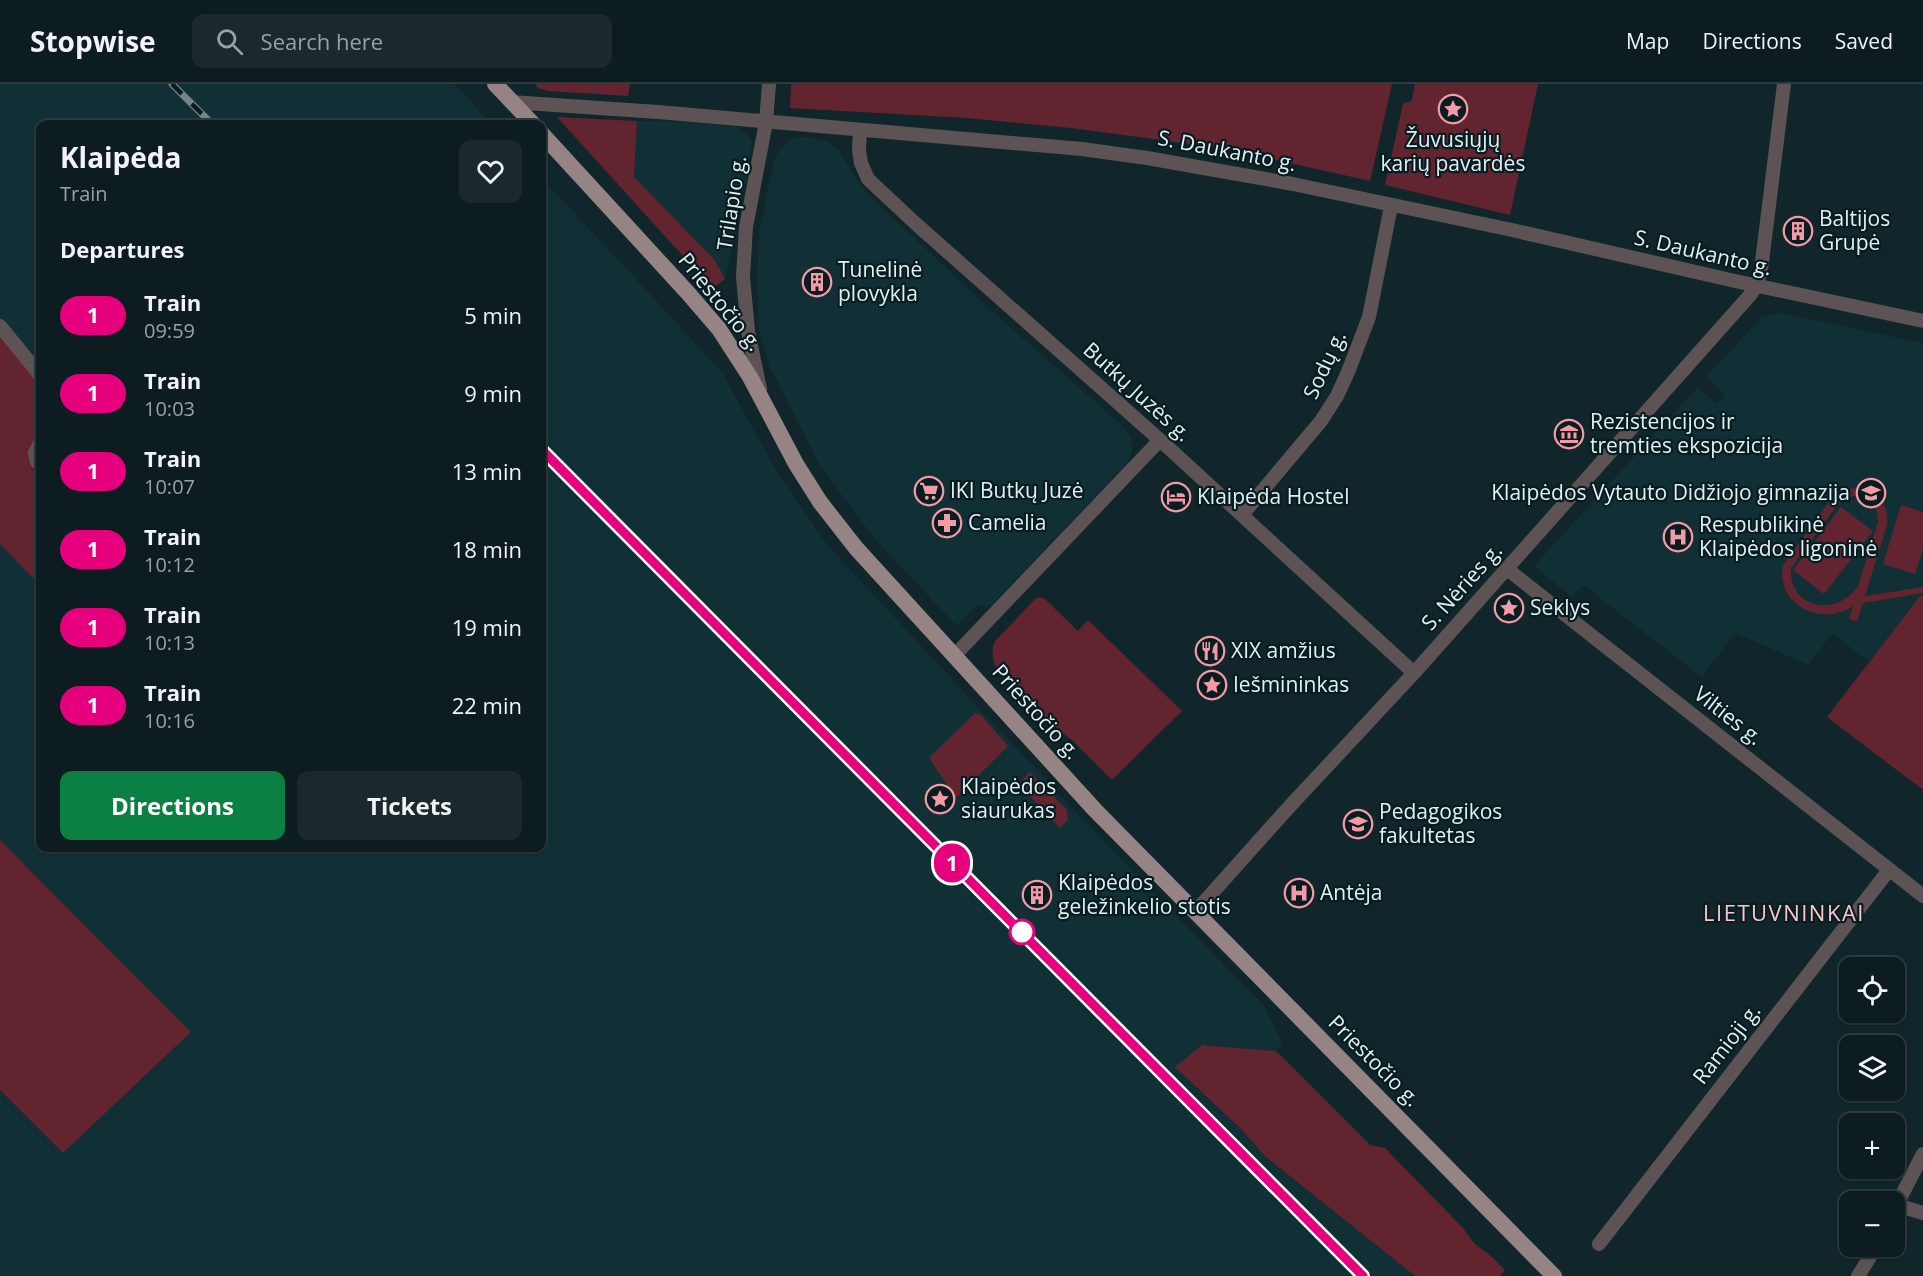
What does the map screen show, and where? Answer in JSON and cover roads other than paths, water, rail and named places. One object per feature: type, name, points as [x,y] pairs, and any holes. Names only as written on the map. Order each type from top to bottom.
[{"type":"main road","points":[[495,84],[529,120]]},
{"type":"main road","name":"Priestočio g.","points":[[546,138],[719,330],[735,352],[796,464],[834,521],[856,548],[1095,810],[1554,1276]]},
{"type":"street","name":"Trilapio g.","points":[[762,400],[748,331],[743,277],[746,227],[766,122],[769,84]]},
{"type":"street","points":[[1756,286],[1761,270],[1784,84]]},
{"type":"street","name":"S. Daukanto g.","points":[[511,102],[658,112],[1082,149],[1147,158],[1288,183],[1512,230],[1756,286],[1923,321]]},
{"type":"street","name":"Butkų Juzės g.","points":[[860,130],[861,163],[868,179],[1160,440],[1414,673]]},
{"type":"street","name":"Sodų g.","points":[[1242,515],[1321,421],[1337,396],[1369,316],[1391,206]]},
{"type":"street","name":"S. Nėries g.","points":[[1195,912],[1414,673],[1743,304],[1756,286]]},
{"type":"street","points":[[0,326],[36,370]]},
{"type":"street","points":[[954,657],[1160,440]]},
{"type":"street","name":"Vilties g.","points":[[1507,569],[1923,896]]},
{"type":"street","name":"Ramioji g.","points":[[1599,1244],[1889,870]]},
{"type":"street","points":[[1904,1191],[1923,1154]]},
{"type":"street","points":[[1905,1209],[1923,1212]]},
{"type":"street","points":[[1858,1276],[1869,1257]]},
{"type":"railway","points":[[172,84],[208,120]]},
{"type":"railway","points":[[546,454],[1363,1276]]},
{"type":"train","name":"1","points":[[546,454],[1363,1276]]},
{"type":"place","name":"Žuvusiųjų karių pavardės","points":[[1453,109]]},
{"type":"place","name":"Baltijos Grupė","points":[[1798,231]]},
{"type":"place","name":"Tunelinė plovykla","points":[[817,282]]},
{"type":"place","name":"Rezistencijos ir tremties ekspozicija","points":[[1569,434]]},
{"type":"place","name":"IKI Butkų Juzė","points":[[929,491]]},
{"type":"place","name":"Klaipėdos Vytauto Didžiojo gimnazija","points":[[1871,493]]},
{"type":"place","name":"Klaipėda Hostel","points":[[1176,497]]},
{"type":"place","name":"Camelia","points":[[947,523]]},
{"type":"place","name":"Respublikinė Klaipėdos ligoninė","points":[[1678,537]]},
{"type":"place","name":"Seklys","points":[[1509,608]]},
{"type":"place","name":"XIX amžius","points":[[1210,651]]},
{"type":"place","name":"Iešmininkas","points":[[1212,685]]},
{"type":"place","name":"Klaipėdos siaurukas","points":[[940,799]]},
{"type":"place","name":"Pedagogikos fakultetas","points":[[1358,824]]},
{"type":"place","name":"Antėja","points":[[1299,893]]},
{"type":"place","name":"Klaipėdos geležinkelio stotis","points":[[1037,895]]},
{"type":"district","name":"LIETUVNINKAI","points":[[1784,913]]}]
